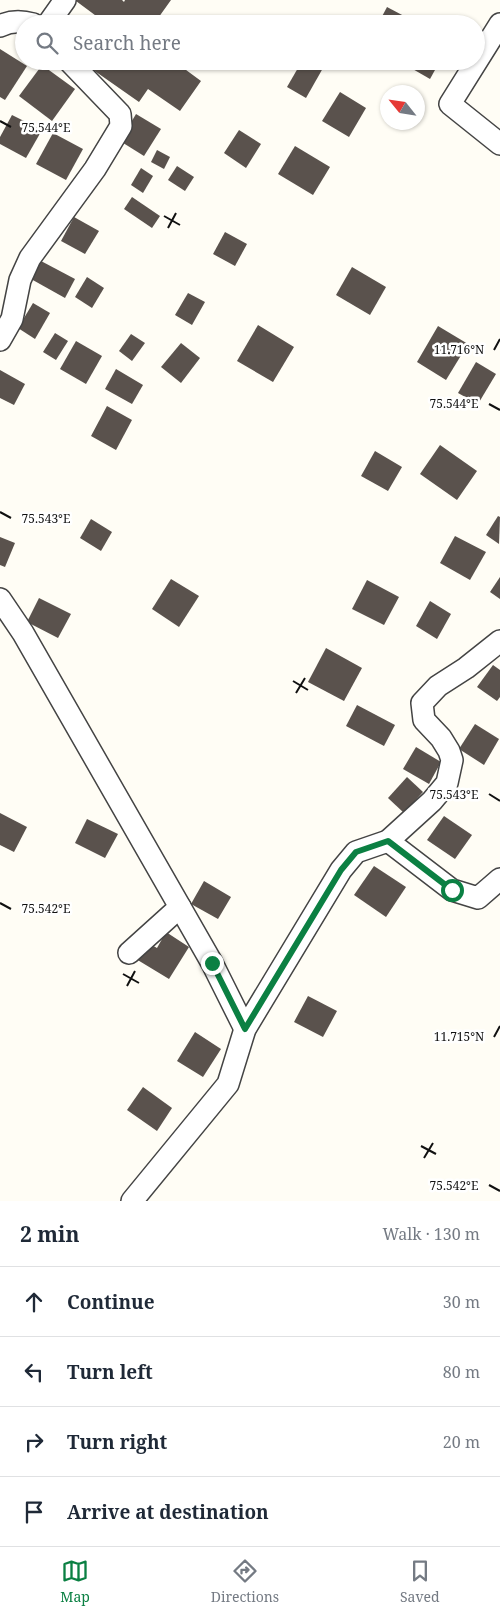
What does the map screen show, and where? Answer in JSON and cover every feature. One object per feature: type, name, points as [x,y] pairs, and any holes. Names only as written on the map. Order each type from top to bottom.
[{"type":"street","points":[[54,15],[65,0]]},
{"type":"street","points":[[0,26],[15,22]]},
{"type":"street","points":[[485,48],[500,24]]},
{"type":"street","points":[[0,340],[12,318],[20,280],[30,258],[95,169],[121,126],[120,114],[78,70]]},
{"type":"street","points":[[471,70],[450,104],[500,144]]},
{"type":"street","points":[[0,600],[23,633],[212,963],[245,1029]]},
{"type":"street","points":[[132,1201],[228,1084],[245,1029],[341,870],[356,852],[388,841],[432,801],[447,783],[452,760],[441,738],[424,720],[422,703],[438,686],[499,643]]},
{"type":"street","points":[[388,841],[452,890],[478,898],[500,879]]},
{"type":"street","points":[[129,953],[180,907]]},
{"type":"building","points":[[122,0],[124,2],[125,0],[171,0],[160,15],[95,15],[76,1]]},
{"type":"building","points":[[387,7],[402,15],[383,15]]},
{"type":"building","points":[[0,49],[15,58],[15,70],[24,70],[5,100],[0,97]]},
{"type":"building","points":[[38,70],[49,70],[75,89],[52,121],[19,96]]},
{"type":"building","points":[[93,70],[186,70],[201,81],[180,111],[148,89],[139,102]]},
{"type":"building","points":[[297,70],[322,70],[306,98],[287,87]]},
{"type":"building","points":[[414,70],[435,70],[430,79]]},
{"type":"building","points":[[340,92],[366,108],[349,137],[322,121]]},
{"type":"building","points":[[136,114],[161,129],[144,156],[120,141]]},
{"type":"building","points":[[12,115],[42,130],[26,158],[0,144],[0,137]]},
{"type":"building","points":[[239,130],[261,144],[246,168],[224,153]]},
{"type":"building","points":[[53,133],[83,149],[66,180],[36,164]]},
{"type":"building","points":[[295,146],[330,167],[313,195],[278,174]]},
{"type":"building","points":[[157,150],[170,157],[164,169],[151,162]]},
{"type":"building","points":[[177,166],[194,177],[185,191],[168,180]]},
{"type":"building","points":[[141,168],[153,176],[143,193],[131,185]]},
{"type":"building","points":[[132,197],[160,216],[152,228],[124,209]]},
{"type":"building","points":[[74,217],[99,231],[85,254],[61,241]]},
{"type":"building","points":[[225,232],[247,244],[235,266],[213,254]]},
{"type":"building","points":[[41,261],[75,279],[65,298],[31,279]]},
{"type":"building","points":[[352,267],[386,287],[370,315],[336,295]]},
{"type":"building","points":[[87,277],[104,288],[92,308],[75,297]]},
{"type":"building","points":[[188,293],[205,302],[192,325],[175,315]]},
{"type":"building","points":[[33,303],[50,313],[35,339],[18,328]]},
{"type":"building","points":[[258,325],[294,347],[273,382],[237,361]]},
{"type":"building","points":[[438,326],[468,344],[446,380],[417,362]]},
{"type":"building","points":[[55,333],[68,341],[56,360],[43,352]]},
{"type":"building","points":[[131,334],[145,343],[132,361],[119,351]]},
{"type":"building","points":[[76,341],[102,356],[86,384],[60,369]]},
{"type":"building","points":[[181,343],[200,358],[181,383],[161,367]]},
{"type":"building","points":[[476,362],[496,374],[478,404],[458,393]]},
{"type":"building","points":[[116,369],[143,385],[132,404],[105,389]]},
{"type":"building","points":[[0,370],[25,384],[14,405],[0,398]]},
{"type":"building","points":[[107,406],[132,420],[116,450],[91,436]]},
{"type":"building","points":[[440,445],[477,471],[457,500],[420,474]]},
{"type":"building","points":[[375,451],[402,467],[388,491],[361,476]]},
{"type":"building","points":[[498,516],[500,517],[499,544],[486,535]]},
{"type":"building","points":[[91,519],[112,532],[101,551],[80,538]]},
{"type":"building","points":[[455,536],[486,552],[470,580],[440,563]]},
{"type":"building","points":[[0,537],[15,543],[5,567],[0,565]]},
{"type":"building","points":[[500,577],[500,599],[490,592]]},
{"type":"building","points":[[171,579],[199,596],[179,627],[152,609]]},
{"type":"building","points":[[367,580],[399,597],[384,625],[352,609]]},
{"type":"building","points":[[39,598],[71,614],[58,638],[27,622]]},
{"type":"building","points":[[430,601],[451,614],[437,639],[416,626]]},
{"type":"building","points":[[326,648],[362,668],[344,701],[308,682]]},
{"type":"building","points":[[493,665],[500,670],[500,697],[497,701],[477,687]]},
{"type":"building","points":[[357,705],[395,725],[384,746],[346,726]]},
{"type":"building","points":[[475,724],[499,739],[484,765],[459,749]]},
{"type":"building","points":[[416,747],[441,762],[429,784],[403,769]]},
{"type":"building","points":[[407,777],[423,792],[404,813],[388,798]]},
{"type":"building","points":[[0,813],[27,827],[14,852],[0,845]]},
{"type":"building","points":[[444,816],[472,835],[455,859],[427,840]]},
{"type":"building","points":[[87,819],[118,834],[105,858],[75,843]]},
{"type":"building","points":[[374,866],[406,887],[386,917],[354,895]]},
{"type":"building","points":[[204,881],[231,897],[218,919],[191,904]]},
{"type":"building","points":[[166,932],[189,947],[169,979],[136,959],[148,943],[157,948]]},
{"type":"building","points":[[308,996],[337,1011],[323,1037],[294,1022]]},
{"type":"building","points":[[195,1032],[221,1049],[203,1077],[177,1061]]},
{"type":"building","points":[[143,1087],[172,1108],[157,1131],[127,1110]]},
{"type":"route","points":[[212,963],[245,1029],[341,870],[356,852],[388,841],[452,890]]}]
